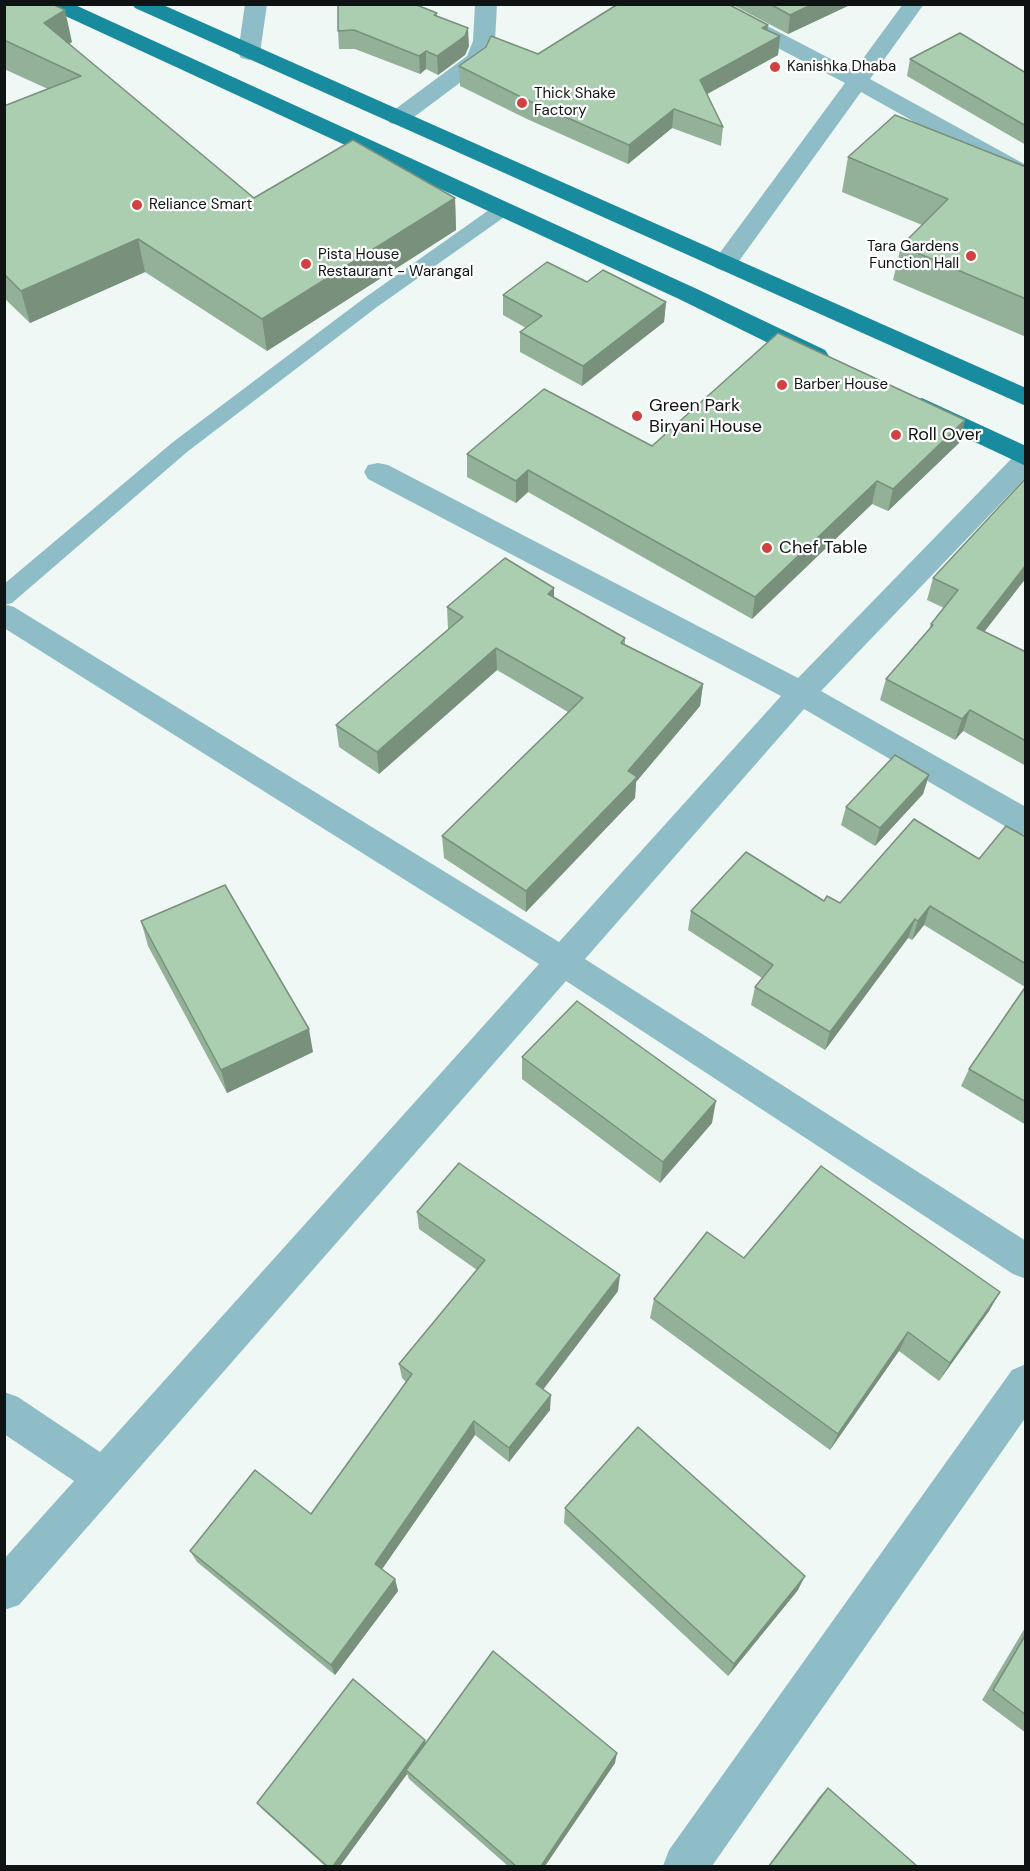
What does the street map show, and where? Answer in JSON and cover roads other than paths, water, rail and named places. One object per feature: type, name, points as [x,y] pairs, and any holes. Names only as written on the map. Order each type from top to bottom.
[{"type":"main road","points":[[55,4],[688,294],[836,365]]},
{"type":"main road","points":[[142,4],[1026,398]]},
{"type":"main road","points":[[899,396],[1026,459]]},
{"type":"street","points":[[249,52],[256,4]]},
{"type":"street","points":[[398,118],[477,59],[484,42],[486,4]]},
{"type":"street","points":[[708,4],[857,81],[1026,175]]},
{"type":"street","points":[[725,263],[914,4]]},
{"type":"street","points":[[4,1590],[801,693],[1026,459]]},
{"type":"street","points":[[378,472],[801,693],[1026,823]]},
{"type":"street","points":[[4,614],[563,962],[1026,1262]]},
{"type":"street","points":[[685,1866],[1026,1383]]},
{"type":"street","points":[[4,1411],[104,1478]]},
{"type":"lane","points":[[4,597],[180,447],[370,303],[503,209]]},
{"type":"place","name":"Kanishka Dhaba","points":[[775,67]]},
{"type":"place","name":"Thick Shake Factory","points":[[522,103]]},
{"type":"place","name":"Reliance Smart","points":[[137,205]]},
{"type":"place","name":"Tara Gardens Function Hall","points":[[971,256]]},
{"type":"place","name":"Pista House Restaurant - Warangal","points":[[306,264]]},
{"type":"place","name":"Barber House","points":[[782,385]]},
{"type":"place","name":"Green Park Biryani House","points":[[637,416]]},
{"type":"place","name":"Roll Over","points":[[896,435]]},
{"type":"place","name":"Chef Table","points":[[767,548]]}]
